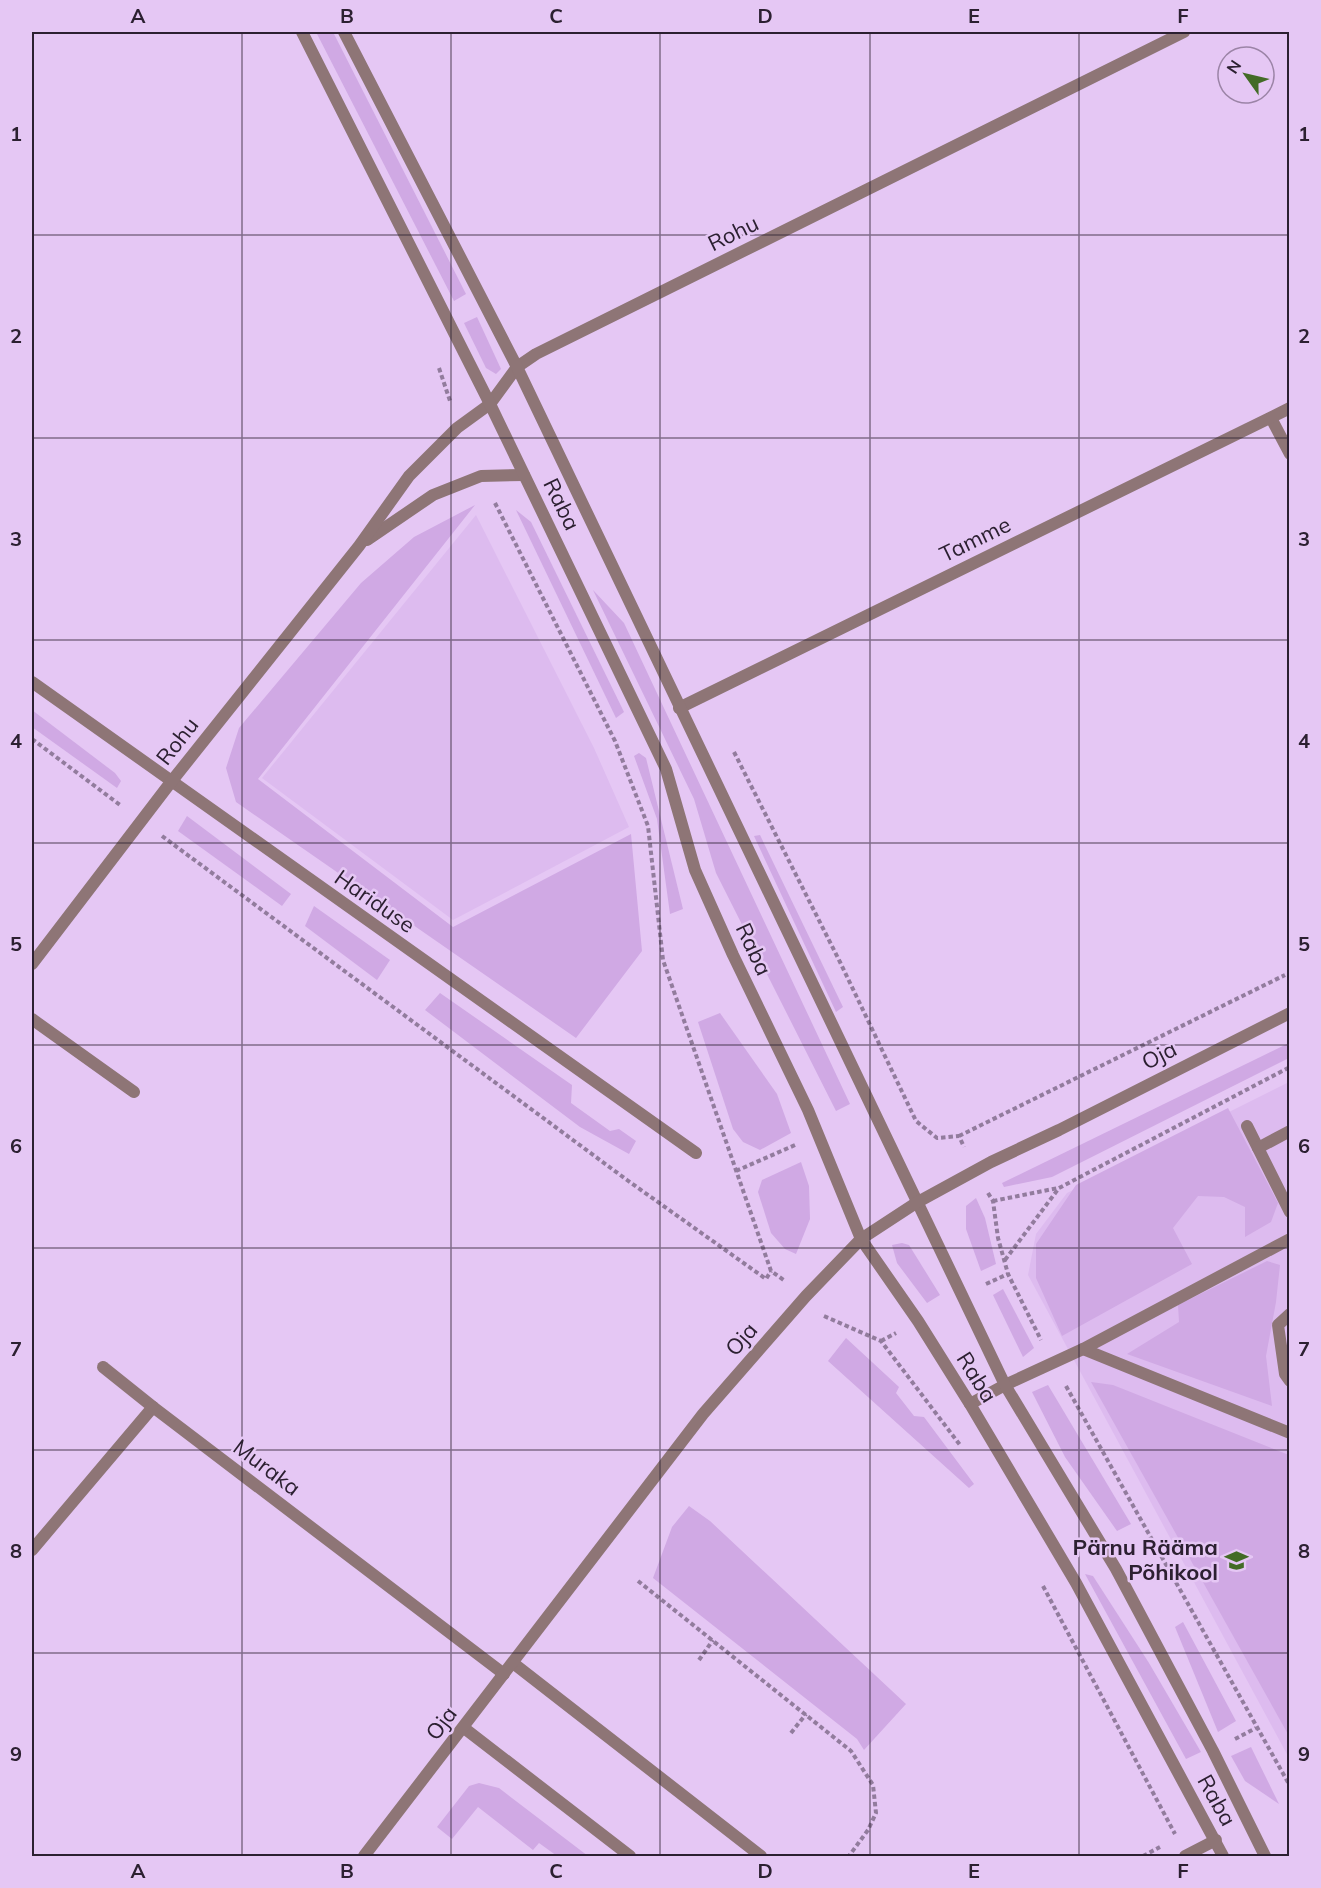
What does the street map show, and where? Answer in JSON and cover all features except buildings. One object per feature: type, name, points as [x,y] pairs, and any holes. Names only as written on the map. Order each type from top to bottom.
[{"type":"street","name":"Raba","points":[[303,32],[525,475],[666,769],[695,870],[733,955],[808,1110],[861,1239],[918,1321],[970,1404],[1076,1583],[1216,1840],[1223,1857]]},
{"type":"street","name":"Raba","points":[[344,32],[517,367],[1005,1385],[1116,1569],[1213,1751],[1265,1857]]},
{"type":"street","name":"Rohu","points":[[32,964],[171,782],[359,546],[409,476],[458,428],[490,404],[517,367],[557,344],[1184,32]]},
{"type":"street","name":"Tamme","points":[[679,708],[1290,408]]},
{"type":"street","points":[[1271,418],[1290,454]]},
{"type":"street","name":"Rohu","points":[[359,546],[433,495],[481,476],[525,475]]},
{"type":"street","name":"Hariduse","points":[[32,682],[696,1153]]},
{"type":"street","name":"Oja","points":[[366,1856],[703,1414],[806,1296],[861,1239],[916,1203],[975,1170],[1290,1013]]},
{"type":"street","points":[[32,1019],[134,1092]]},
{"type":"street","points":[[1247,1126],[1290,1212]]},
{"type":"street","points":[[1258,1148],[1290,1131]]},
{"type":"street","points":[[970,1404],[1083,1349],[1290,1239]]},
{"type":"street","points":[[1290,1314],[1278,1325],[1285,1374],[1290,1381]]},
{"type":"street","points":[[1083,1349],[1290,1433]]},
{"type":"street","name":"Muraka","points":[[103,1367],[504,1674]]},
{"type":"street","points":[[32,1551],[153,1407]]},
{"type":"street","points":[[513,1663],[761,1857]]},
{"type":"street","points":[[464,1728],[630,1857]]},
{"type":"street","points":[[1185,1857],[1216,1840]]},
{"type":"path","points":[[32,739],[627,1180],[766,1279],[771,1271]]},
{"type":"path","points":[[733,748],[840,962],[916,1121],[937,1138],[959,1136],[1285,975]]},
{"type":"path","points":[[993,1202],[1059,1188],[1290,1067]]},
{"type":"path","points":[[959,1136],[993,1202],[998,1238],[1008,1274],[1052,1363],[1290,1786]]},
{"type":"path","points":[[736,1171],[795,1145]]},
{"type":"path","points":[[1005,1261],[1059,1188]]},
{"type":"path","points":[[986,1284],[1008,1274]]},
{"type":"path","points":[[638,1581],[851,1751],[873,1785],[876,1813],[868,1830],[849,1857]]},
{"type":"path","points":[[699,1660],[713,1640]]},
{"type":"path","points":[[791,1733],[806,1714]]},
{"type":"shaded area","points":[[316,32],[333,32],[466,294],[454,301]]},
{"type":"shaded area","points":[[477,317],[501,369],[496,374],[486,368],[464,323]]},
{"type":"shaded area","points":[[475,505],[258,779],[453,927],[631,834],[642,951],[576,1038],[236,802],[226,768],[239,728],[361,583],[414,537]]},
{"type":"shaded area","points":[[516,510],[531,522],[624,712],[616,718]]},
{"type":"shaded area","points":[[476,515],[594,748],[629,827],[453,920],[262,778]]},
{"type":"shaded area","points":[[593,590],[624,623],[850,1104],[836,1111],[716,873],[694,799]]},
{"type":"shaded area","points":[[32,710],[115,773],[121,781],[117,788],[32,727]]},
{"type":"shaded area","points":[[639,753],[646,758],[683,909],[670,914],[657,819],[634,756]]},
{"type":"shaded area","points":[[187,816],[291,894],[282,906],[178,831]]},
{"type":"shaded area","points":[[760,835],[843,1007],[836,1012],[754,836]]},
{"type":"shaded area","points":[[314,906],[390,960],[377,980],[305,926]]},
{"type":"shaded area","points":[[440,993],[572,1085],[571,1103],[610,1131],[619,1129],[636,1141],[629,1154],[580,1127],[425,1010]]},
{"type":"shaded area","points":[[720,1013],[777,1094],[791,1133],[760,1150],[743,1142],[733,1129],[698,1022]]},
{"type":"shaded area","points":[[1289,1043],[1289,1058],[1052,1177],[1004,1187],[1002,1183]]},
{"type":"shaded area","name":"Pärnu Rääma Põhikool","points":[[1289,1082],[1289,1758],[1028,1275],[1036,1234],[1067,1193]]},
{"type":"shaded area","points":[[1228,1108],[1278,1203],[1271,1222],[1245,1237],[1245,1207],[1224,1197],[1198,1196],[1173,1228],[1192,1264],[1062,1336],[1036,1278],[1036,1244],[1076,1185]]},
{"type":"shaded area","points":[[801,1162],[809,1186],[810,1219],[796,1254],[785,1249],[771,1233],[758,1192],[762,1180]]},
{"type":"shaded area","points":[[976,1198],[985,1218],[996,1264],[981,1271],[966,1229],[966,1206]]},
{"type":"shaded area","points":[[902,1243],[909,1245],[940,1295],[927,1303],[897,1263],[892,1245]]},
{"type":"shaded area","points":[[1267,1261],[1280,1265],[1266,1356],[1272,1406],[1127,1354],[1179,1322],[1178,1305]]},
{"type":"shaded area","points":[[1003,1289],[1034,1348],[1023,1357],[993,1295]]},
{"type":"shaded area","points":[[846,1338],[899,1387],[896,1393],[914,1416],[924,1417],[974,1484],[969,1488],[828,1361]]},
{"type":"shaded area","points":[[1091,1382],[1113,1385],[1289,1455],[1289,1736]]},
{"type":"shaded area","points":[[1048,1385],[1131,1524],[1117,1531],[1065,1457],[1032,1392]]},
{"type":"shaded area","points":[[689,1506],[710,1521],[906,1704],[864,1750],[857,1739],[653,1578],[672,1527]]},
{"type":"shaded area","points":[[1085,1574],[1093,1576],[1149,1663],[1201,1752],[1186,1759]]},
{"type":"shaded area","points":[[1183,1622],[1236,1721],[1218,1732],[1175,1627]]},
{"type":"shaded area","points":[[1251,1747],[1279,1804],[1245,1781],[1231,1756]]},
{"type":"shaded area","points":[[479,1783],[499,1788],[588,1856],[557,1856],[539,1843],[533,1850],[478,1807],[452,1839],[437,1827],[469,1786]]},
{"type":"place","name":"Pärnu Rääma Põhikool","points":[[1236,1560]]}]
